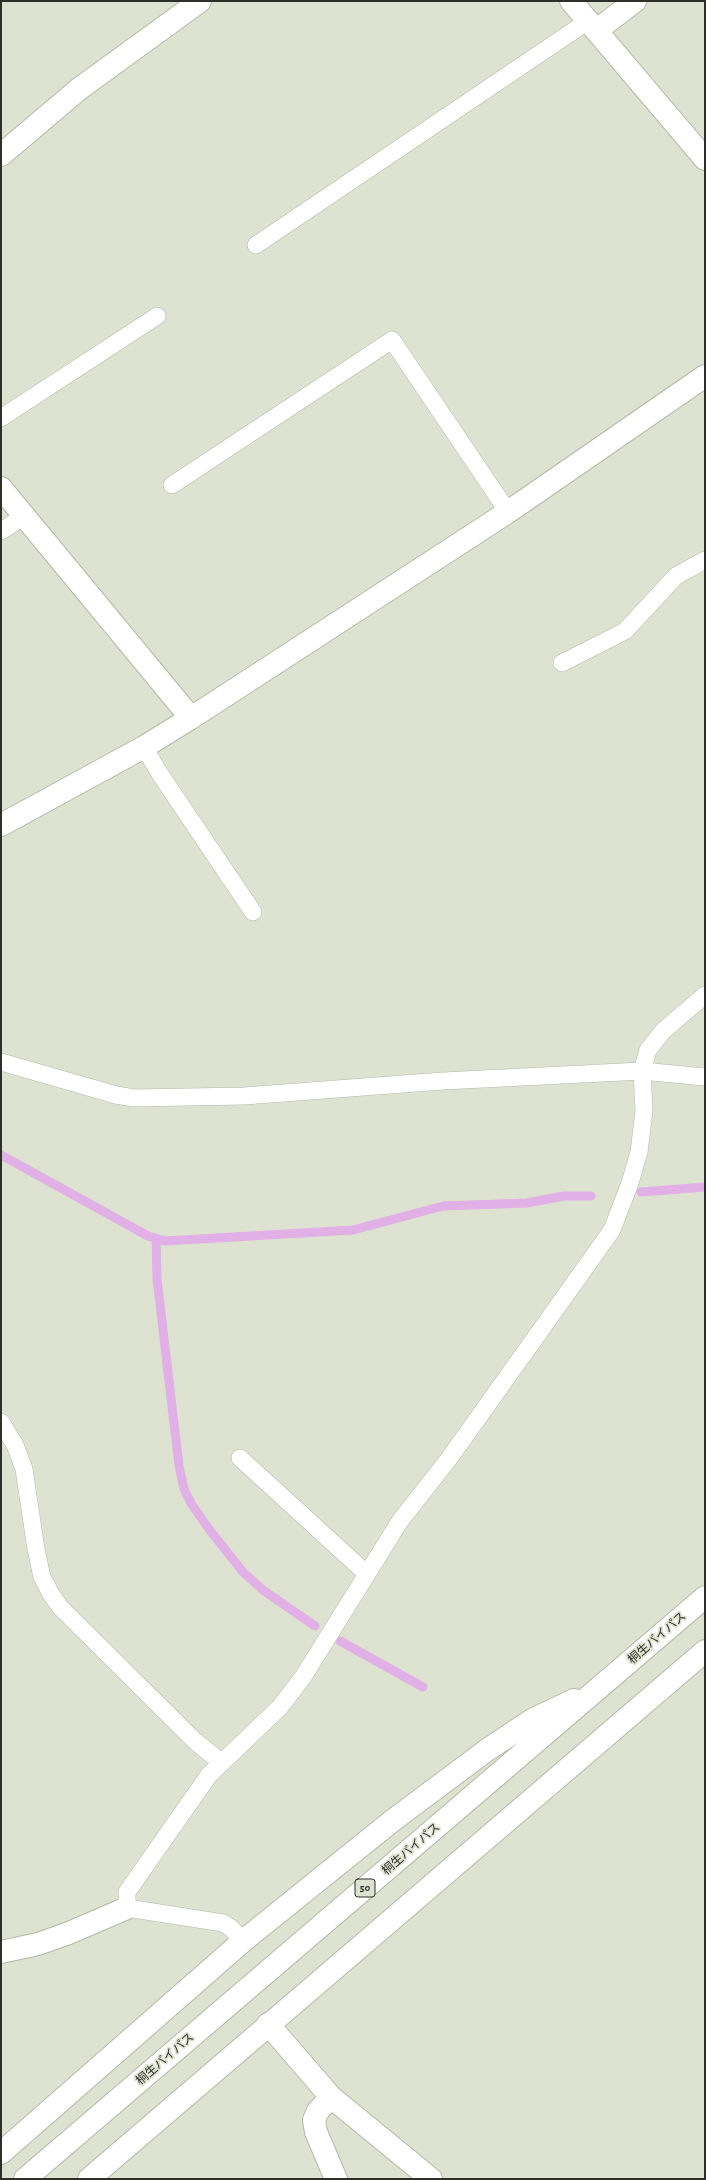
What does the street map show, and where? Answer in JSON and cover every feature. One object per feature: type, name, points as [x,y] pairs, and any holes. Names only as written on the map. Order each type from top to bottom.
[{"type":"main road","points":[[1,155],[79,89],[200,1]]},
{"type":"main road","points":[[571,1],[593,25],[705,159]]},
{"type":"main road","points":[[593,25],[635,1]]},
{"type":"main road","points":[[1,825],[144,746],[190,718],[508,512],[705,376]]},
{"type":"main road","points":[[1,488],[190,718]]},
{"type":"main road","name":"桐生バイパス","points":[[25,2179],[705,1597]]},
{"type":"main road","points":[[89,2179],[705,1651]]},
{"type":"main road","name":"50","points":[[1,2153],[243,1941],[392,1821],[487,1750],[532,1720],[563,1704],[595,1692]]},
{"type":"main road","points":[[1,1952],[38,1944],[70,1933],[127,1908]]},
{"type":"main road","points":[[268,2024],[331,2097],[431,2179]]},
{"type":"main road","points":[[331,2097],[318,2111],[314,2120],[316,2132],[336,2179]]},
{"type":"lane","points":[[256,245],[593,25]]},
{"type":"lane","points":[[1,418],[157,316]]},
{"type":"lane","points":[[172,485],[392,340],[508,512]]},
{"type":"lane","points":[[1,531],[24,516]]},
{"type":"lane","points":[[562,663],[625,631],[676,576],[705,560]]},
{"type":"lane","points":[[144,746],[160,774],[253,912]]},
{"type":"lane","points":[[243,1941],[231,1928],[223,1923],[127,1908],[127,1892],[209,1775],[280,1707],[303,1676],[400,1521],[448,1460],[612,1230],[630,1183],[639,1152],[644,1111],[642,1071],[648,1050],[663,1031],[705,996]]},
{"type":"lane","points":[[1,1062],[116,1095],[134,1098],[244,1096],[443,1081],[642,1071],[705,1077]]},
{"type":"lane","points":[[1,1422],[15,1445],[24,1469],[36,1549],[42,1577],[51,1594],[60,1607],[185,1730],[221,1762]]},
{"type":"lane","points":[[240,1458],[367,1574]]},
{"type":"waterway","points":[[1,1155],[148,1236],[165,1241],[353,1230],[443,1206],[527,1203],[564,1196],[591,1196]]},
{"type":"waterway","points":[[641,1192],[705,1187]]},
{"type":"waterway","points":[[156,1238],[157,1279],[179,1466],[184,1489],[192,1505],[243,1572],[263,1590],[315,1626]]},
{"type":"waterway","points":[[340,1641],[423,1687]]}]
